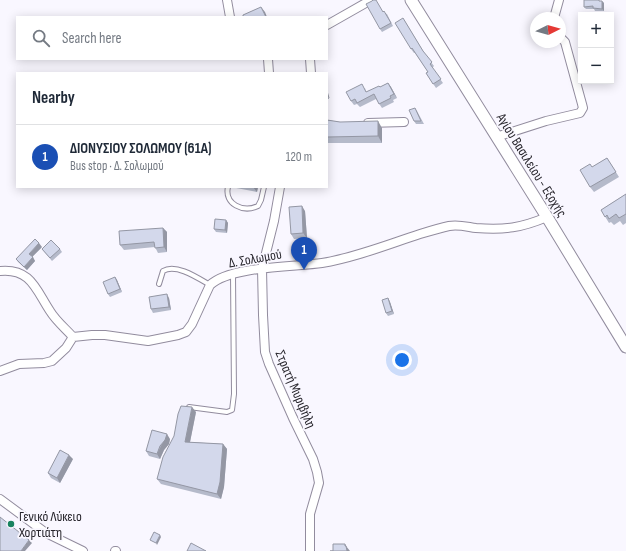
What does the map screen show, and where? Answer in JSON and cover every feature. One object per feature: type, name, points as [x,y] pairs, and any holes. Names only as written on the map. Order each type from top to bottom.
[{"type":"main road","name":"Αγίου Βασιλείου - Εξοχής","points":[[411,0],[547,217],[626,347]]},
{"type":"street","points":[[227,0],[230,16]]},
{"type":"street","points":[[328,24],[371,0]]},
{"type":"street","points":[[556,12],[559,0]]},
{"type":"street","points":[[496,137],[546,121],[580,113],[582,111],[582,104],[566,46]]},
{"type":"street","points":[[266,60],[267,72]]},
{"type":"street","points":[[310,60],[311,72]]},
{"type":"street","points":[[359,123],[404,122]]},
{"type":"street","name":"Στρατή Μυριβήλη","points":[[280,188],[274,221],[262,269],[265,352],[293,418],[313,459],[317,472],[319,483],[310,514],[310,551]]},
{"type":"street","name":"Δ. Σολωμού","points":[[210,285],[218,279],[233,274],[262,269],[321,263],[451,226],[497,229],[515,228],[532,224],[547,217]]},
{"type":"street","points":[[0,271],[9,270],[19,272],[31,281],[51,313],[73,337]]},
{"type":"street","points":[[73,337],[104,335],[148,341],[186,332],[192,324],[210,285]]},
{"type":"street","points":[[0,371],[19,364],[44,363],[52,361],[66,348],[73,337]]},
{"type":"street","points":[[0,499],[46,533],[83,551]]},
{"type":"lane","points":[[228,188],[227,196],[229,199],[235,205],[244,209],[258,206],[264,188]]},
{"type":"lane","points":[[159,284],[163,271],[176,268],[210,285]]},
{"type":"lane","points":[[182,408],[186,407],[227,412],[232,410],[234,394],[233,274]]},
{"type":"building","points":[[376,0],[391,23],[380,29],[366,4]]},
{"type":"building","points":[[584,0],[602,1],[602,9],[593,8],[593,6],[584,7]]},
{"type":"building","points":[[261,7],[266,16],[243,16]]},
{"type":"building","points":[[403,18],[423,51],[432,62],[430,64],[441,79],[433,84],[426,73],[428,72],[412,48],[411,49],[395,23]]},
{"type":"building","points":[[388,83],[394,94],[390,96],[391,98],[379,104],[374,94],[357,103],[355,99],[351,101],[346,92],[362,84],[366,92]]},
{"type":"building","points":[[415,108],[421,121],[414,121],[409,110]]},
{"type":"building","points":[[328,120],[340,122],[378,121],[378,136],[328,137]]},
{"type":"building","points":[[607,158],[616,172],[590,187],[580,170],[590,164],[592,167]]},
{"type":"building","points":[[626,194],[626,214],[619,218],[616,214],[609,219],[607,215],[605,217],[601,210]]},
{"type":"building","points":[[302,206],[303,233],[291,234],[289,207]]},
{"type":"building","points":[[215,219],[226,220],[225,230],[214,229]]},
{"type":"building","points":[[163,228],[164,247],[155,248],[154,242],[120,245],[119,231]]},
{"type":"building","points":[[35,239],[39,243],[29,254],[33,257],[24,267],[16,259]]},
{"type":"building","points":[[51,240],[60,249],[50,258],[42,249]]},
{"type":"building","points":[[115,277],[120,289],[108,294],[103,282]]},
{"type":"building","points":[[167,294],[169,307],[151,309],[149,297]]},
{"type":"building","points":[[388,298],[392,311],[386,313],[382,300]]},
{"type":"building","points":[[181,406],[192,407],[185,442],[223,444],[220,482],[217,494],[157,479],[163,457],[174,436]]},
{"type":"building","points":[[152,430],[167,434],[157,454],[146,451]]},
{"type":"building","points":[[60,450],[69,455],[57,478],[48,473]]},
{"type":"building","points":[[0,517],[29,540],[21,551],[0,551]]},
{"type":"building","points":[[154,532],[160,535],[156,543],[150,540]]},
{"type":"building","points":[[191,543],[206,551],[187,551]]},
{"type":"building","points":[[333,544],[345,544],[347,551],[333,551]]},
{"type":"place","name":"ΔΙΟΝΥΣΙΟΥ ΣΟΛΩΜΟΥ (61Α)","points":[[304,270]]},
{"type":"place","name":"Γενικό Λύκειο Χορτιάτη","points":[[11,524]]}]
